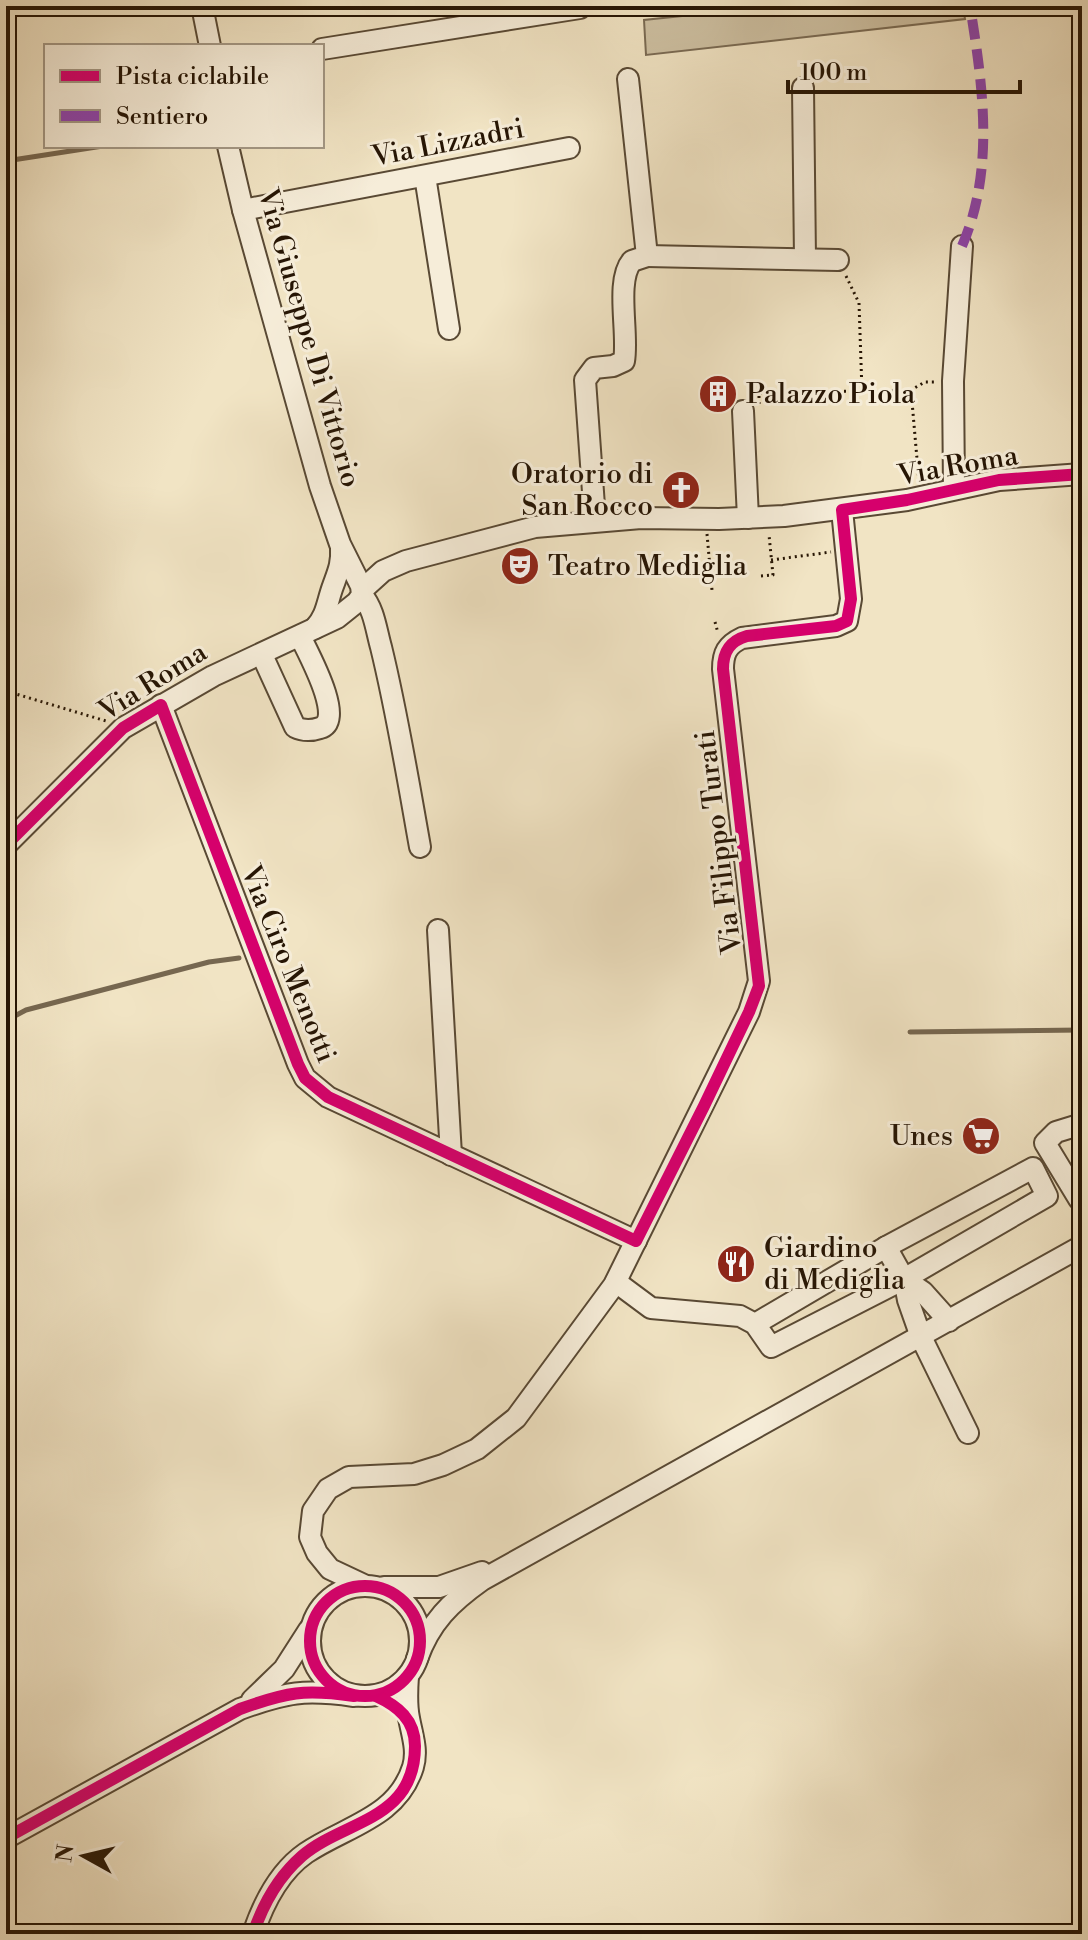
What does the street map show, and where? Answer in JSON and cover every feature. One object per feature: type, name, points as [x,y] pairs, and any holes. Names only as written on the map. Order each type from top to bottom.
[{"type":"street","points":[[202,6],[210,44]]},
{"type":"street","points":[[324,49],[580,8]]},
{"type":"street","points":[[628,79],[647,256]]},
{"type":"street","points":[[803,88],[805,258]]},
{"type":"street","name":"Via Giuseppe Di Vittorio","points":[[228,148],[320,486],[360,593],[372,613],[387,672],[420,847]]},
{"type":"street","name":"Via Lizzadri","points":[[243,210],[569,148]]},
{"type":"street","points":[[425,176],[449,329]]},
{"type":"street","points":[[954,489],[953,381],[962,246]]},
{"type":"street","points":[[595,520],[585,380],[594,368],[624,361],[624,276],[632,261],[647,256],[838,260]]},
{"type":"street","points":[[743,411],[757,518]]},
{"type":"street","name":"Via Roma","points":[[6,845],[123,728],[213,676],[337,618],[383,571],[417,557],[535,527],[595,520],[757,518],[842,510],[999,480],[1082,474]]},
{"type":"street","name":"Via Filippo Turati","points":[[315,1618],[322,1575],[310,1537],[313,1511],[328,1489],[349,1477],[414,1474],[443,1465],[477,1449],[516,1418],[616,1282],[749,1012],[759,986],[723,669],[724,653],[742,638],[831,627],[844,623],[849,617],[851,604],[842,510]]},
{"type":"street","name":"Via Giuseppe Di Vittorio","points":[[334,586],[341,567],[340,544]]},
{"type":"street","points":[[262,655],[295,727],[307,731],[326,726],[330,721],[330,705],[308,632],[327,610],[334,586],[348,576],[355,578],[360,593]]},
{"type":"street","name":"Via Ciro Menotti","points":[[161,705],[305,1078],[328,1097],[636,1241]]},
{"type":"street","points":[[438,930],[451,1155]]},
{"type":"street","points":[[1082,1124],[1056,1132],[1045,1143],[1079,1199],[1082,1197]]},
{"type":"street","points":[[616,1282],[651,1308],[740,1316],[755,1324],[771,1347],[904,1279],[1047,1196],[1033,1168],[886,1247],[755,1324]]},
{"type":"street","points":[[6,1838],[240,1709],[281,1694],[317,1691],[376,1696],[388,1692],[413,1667],[437,1618],[457,1597],[534,1551],[1082,1246]]},
{"type":"street","points":[[886,1247],[904,1279],[921,1337],[968,1433]]},
{"type":"street","points":[[904,1279],[923,1292],[949,1321]]},
{"type":"street","points":[[240,1709],[284,1669],[331,1596],[347,1588],[368,1586],[439,1587],[534,1551]]},
{"type":"street","points":[[253,1934],[263,1906],[290,1868],[305,1853],[387,1808],[405,1787],[414,1763],[415,1742],[409,1721],[413,1667],[420,1643],[419,1627],[402,1599],[388,1590],[368,1586],[330,1569],[317,1553]]},
{"type":"street","points":[[315,1618],[311,1653],[323,1678],[337,1689],[354,1696]]},
{"type":"street","points":[[376,1696],[395,1705],[409,1721]]},
{"type":"path","points":[[838,260],[859,303],[862,392]]},
{"type":"path","points":[[743,411],[759,411],[759,393],[911,390],[925,382],[953,381]]},
{"type":"path","points":[[911,390],[921,497]]},
{"type":"path","points":[[757,518],[773,575],[761,576]]},
{"type":"path","points":[[706,519],[712,590]]},
{"type":"path","points":[[771,560],[846,550]]},
{"type":"path","points":[[6,691],[123,728]]},
{"type":"shaded area","points":[[779,6],[963,6],[965,19],[646,55],[644,20]]},
{"type":"waterway","points":[[6,161],[90,148]]},
{"type":"waterway","points":[[6,1024],[26,1010],[209,962],[239,958]]},
{"type":"waterway","points":[[910,1032],[1082,1030]]},
{"type":"marked path","points":[[962,246],[979,188],[982,158],[982,97],[970,6]]},
{"type":"cycle path","points":[[6,845],[123,728],[161,705],[305,1078],[328,1097],[636,1241],[704,1106],[759,986],[723,669],[729,648],[747,636],[836,626],[847,621],[851,599],[842,510],[999,480],[1082,474]]},
{"type":"cycle path","points":[[365,1586],[386,1590],[404,1602],[416,1620],[420,1641],[416,1662],[404,1680],[386,1692],[365,1696],[344,1692],[326,1680],[314,1662],[310,1641],[314,1620],[326,1602],[344,1590],[365,1586]]},
{"type":"cycle path","points":[[6,1838],[240,1709],[296,1694],[354,1696]]},
{"type":"cycle path","points":[[253,1934],[272,1892],[293,1864],[319,1844],[374,1816],[403,1790],[412,1771],[415,1746],[412,1729],[398,1709],[376,1696]]},
{"type":"place","name":"Palazzo Piola","points":[[718,394]]},
{"type":"place","name":"Oratorio di San Rocco","points":[[681,490]]},
{"type":"place","name":"Teatro Mediglia","points":[[520,566]]},
{"type":"place","name":"Unes","points":[[981,1136]]},
{"type":"place","name":"Giardino di Mediglia","points":[[736,1264]]}]
